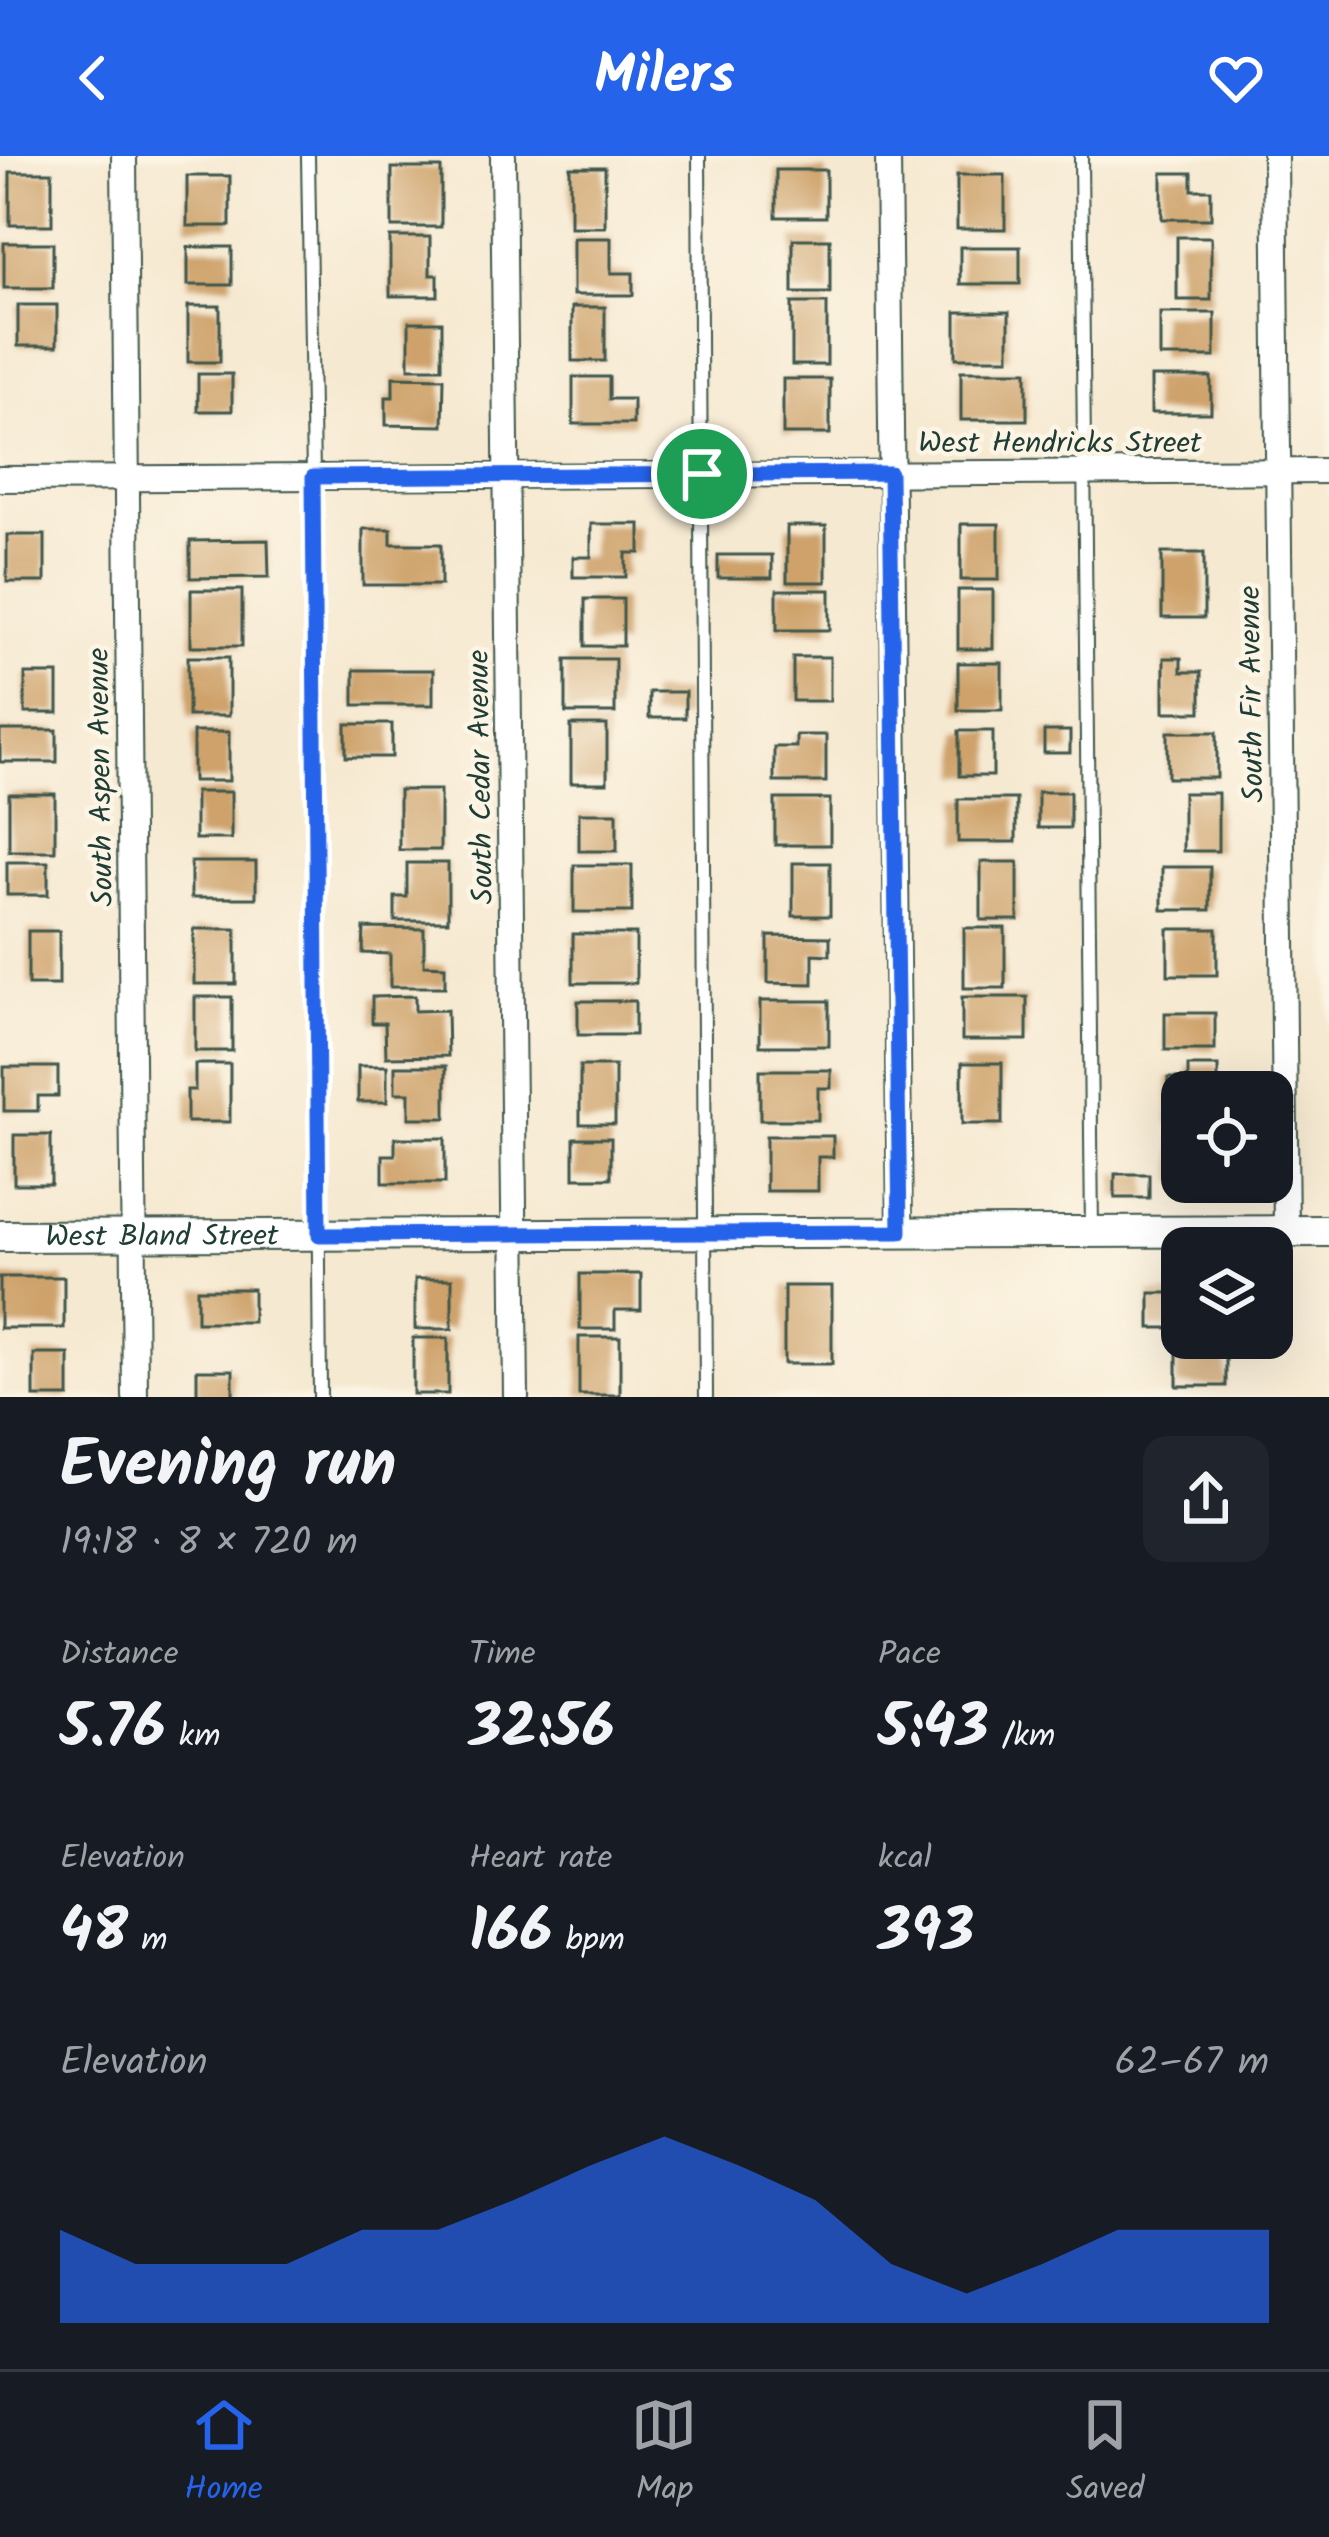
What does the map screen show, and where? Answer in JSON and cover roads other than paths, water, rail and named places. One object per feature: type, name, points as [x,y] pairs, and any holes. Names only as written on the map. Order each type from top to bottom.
[{"type":"street","name":"South Aspen Avenue","points":[[124,156],[135,1397]]},
{"type":"street","name":"South Cedar Avenue","points":[[503,156],[516,1397]]},
{"type":"street","points":[[888,156],[900,1232]]},
{"type":"street","name":"South Fir Avenue","points":[[1275,156],[1286,1227]]},
{"type":"street","name":"West Hendricks Street","points":[[0,479],[1329,471]]},
{"type":"street","name":"West Bland Street","points":[[0,1235],[1161,1232]]},
{"type":"street","name":"West Bland Street","points":[[1293,1232],[1329,1232]]},
{"type":"lane","points":[[308,156],[320,1397]]},
{"type":"lane","points":[[698,156],[706,1397]]},
{"type":"lane","points":[[1081,156],[1092,1232]]}]
